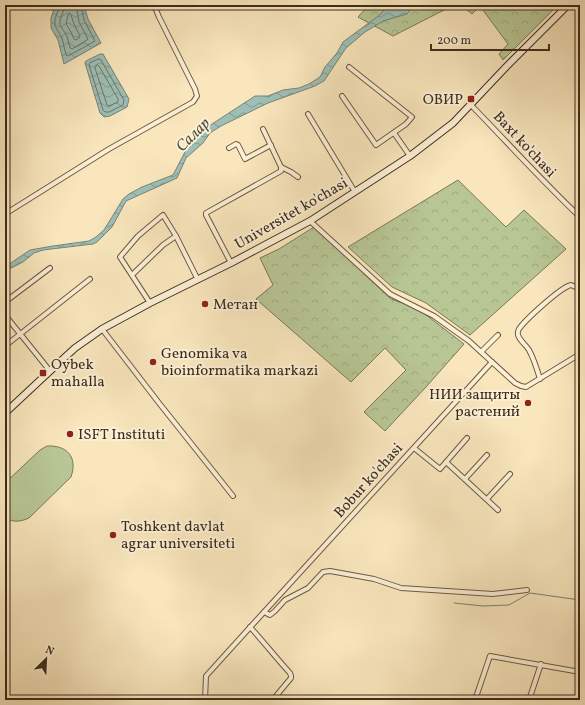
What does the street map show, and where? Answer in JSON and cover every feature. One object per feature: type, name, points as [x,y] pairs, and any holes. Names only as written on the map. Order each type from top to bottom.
[{"type":"main road","name":"Universitet ko'chasi","points":[[5,413],[75,348],[102,329],[310,221],[410,156],[453,123],[568,5]]},
{"type":"street","points":[[5,214],[109,149],[194,102],[196,96],[195,89],[158,17],[154,5]]},
{"type":"street","points":[[342,96],[376,145],[406,124],[412,117],[349,67]]},
{"type":"street","name":"Baxt ko'chasi","points":[[470,104],[580,217]]},
{"type":"street","points":[[308,114],[355,192]]},
{"type":"street","points":[[263,129],[281,167],[298,177]]},
{"type":"street","points":[[394,133],[410,156]]},
{"type":"street","points":[[229,148],[236,144],[238,145],[246,159],[271,145]]},
{"type":"street","points":[[231,263],[206,213],[281,171],[281,167]]},
{"type":"street","points":[[150,304],[120,257],[138,236],[163,215],[176,236],[198,280]]},
{"type":"street","points":[[310,221],[390,294],[434,316],[469,341],[515,383],[521,386],[526,387],[580,354]]},
{"type":"street","points":[[132,275],[163,245],[176,236]]},
{"type":"street","points":[[5,302],[50,268]]},
{"type":"street","points":[[5,346],[90,279]]},
{"type":"street","points":[[540,379],[532,354],[518,335],[519,330],[532,315],[564,288],[571,285],[580,289]]},
{"type":"street","points":[[5,315],[50,371]]},
{"type":"street","points":[[102,329],[233,496]]},
{"type":"street","points":[[481,352],[498,335]]},
{"type":"street","name":"Bobur ko'chasi","points":[[205,700],[206,676],[492,362]]},
{"type":"street","points":[[414,448],[440,469],[467,438]]},
{"type":"street","points":[[465,479],[487,455]]},
{"type":"street","points":[[446,462],[498,510]]},
{"type":"street","points":[[487,499],[510,474]]},
{"type":"street","points":[[264,612],[270,615],[285,600],[308,588],[323,572],[330,571],[374,579],[400,588],[493,594],[527,590]]},
{"type":"street","points":[[250,628],[290,673],[291,676],[276,696]]},
{"type":"street","points":[[475,700],[490,656],[580,672]]},
{"type":"street","points":[[529,700],[541,664]]},
{"type":"green space","points":[[369,5],[454,5],[393,36],[358,17]]},
{"type":"green space","points":[[461,5],[558,5],[503,60],[499,54],[508,44],[480,6],[472,14]]},
{"type":"green space","points":[[458,180],[506,227],[524,210],[566,249],[470,335],[426,303],[392,287],[348,247]]},
{"type":"green space","points":[[314,227],[391,299],[417,308],[464,344],[385,431],[364,412],[406,370],[385,348],[351,382],[256,299],[273,285],[260,258],[279,249]]},
{"type":"green space","points":[[47,446],[60,448],[69,454],[72,458],[73,464],[71,477],[29,518],[17,521],[5,519],[5,483],[40,450]]},
{"type":"water","points":[[57,5],[84,5],[88,19],[101,43],[64,64],[58,40],[51,28],[51,18]]},
{"type":"water","name":"Салар","points":[[385,5],[414,5],[407,14],[383,21],[365,32],[346,48],[324,81],[315,86],[268,103],[210,133],[203,143],[186,158],[177,178],[126,201],[112,227],[97,242],[93,244],[43,250],[34,253],[23,262],[5,271],[5,267],[30,250],[89,241],[96,237],[104,230],[123,199],[129,194],[142,187],[173,175],[185,152],[209,126],[255,96],[268,96],[283,90],[299,88],[320,77],[325,67],[337,53],[343,42],[381,14],[385,8]]},
{"type":"water","points":[[103,54],[129,99],[127,107],[110,116],[104,117],[100,113],[85,63],[86,61]]},
{"type":"waterway","points":[[454,603],[483,606],[509,605],[530,593],[580,600]]},
{"type":"place","name":"ОВИР","points":[[471,99]]},
{"type":"place","name":"Метан","points":[[205,304]]},
{"type":"place","name":"Genomika va bioinformatika markazi","points":[[153,362]]},
{"type":"place","name":"Oybek mahalla","points":[[43,373]]},
{"type":"place","name":"НИИ защиты растений","points":[[528,403]]},
{"type":"place","name":"ISFT Instituti","points":[[70,434]]},
{"type":"place","name":"Toshkent davlat agrar universiteti","points":[[113,535]]}]
